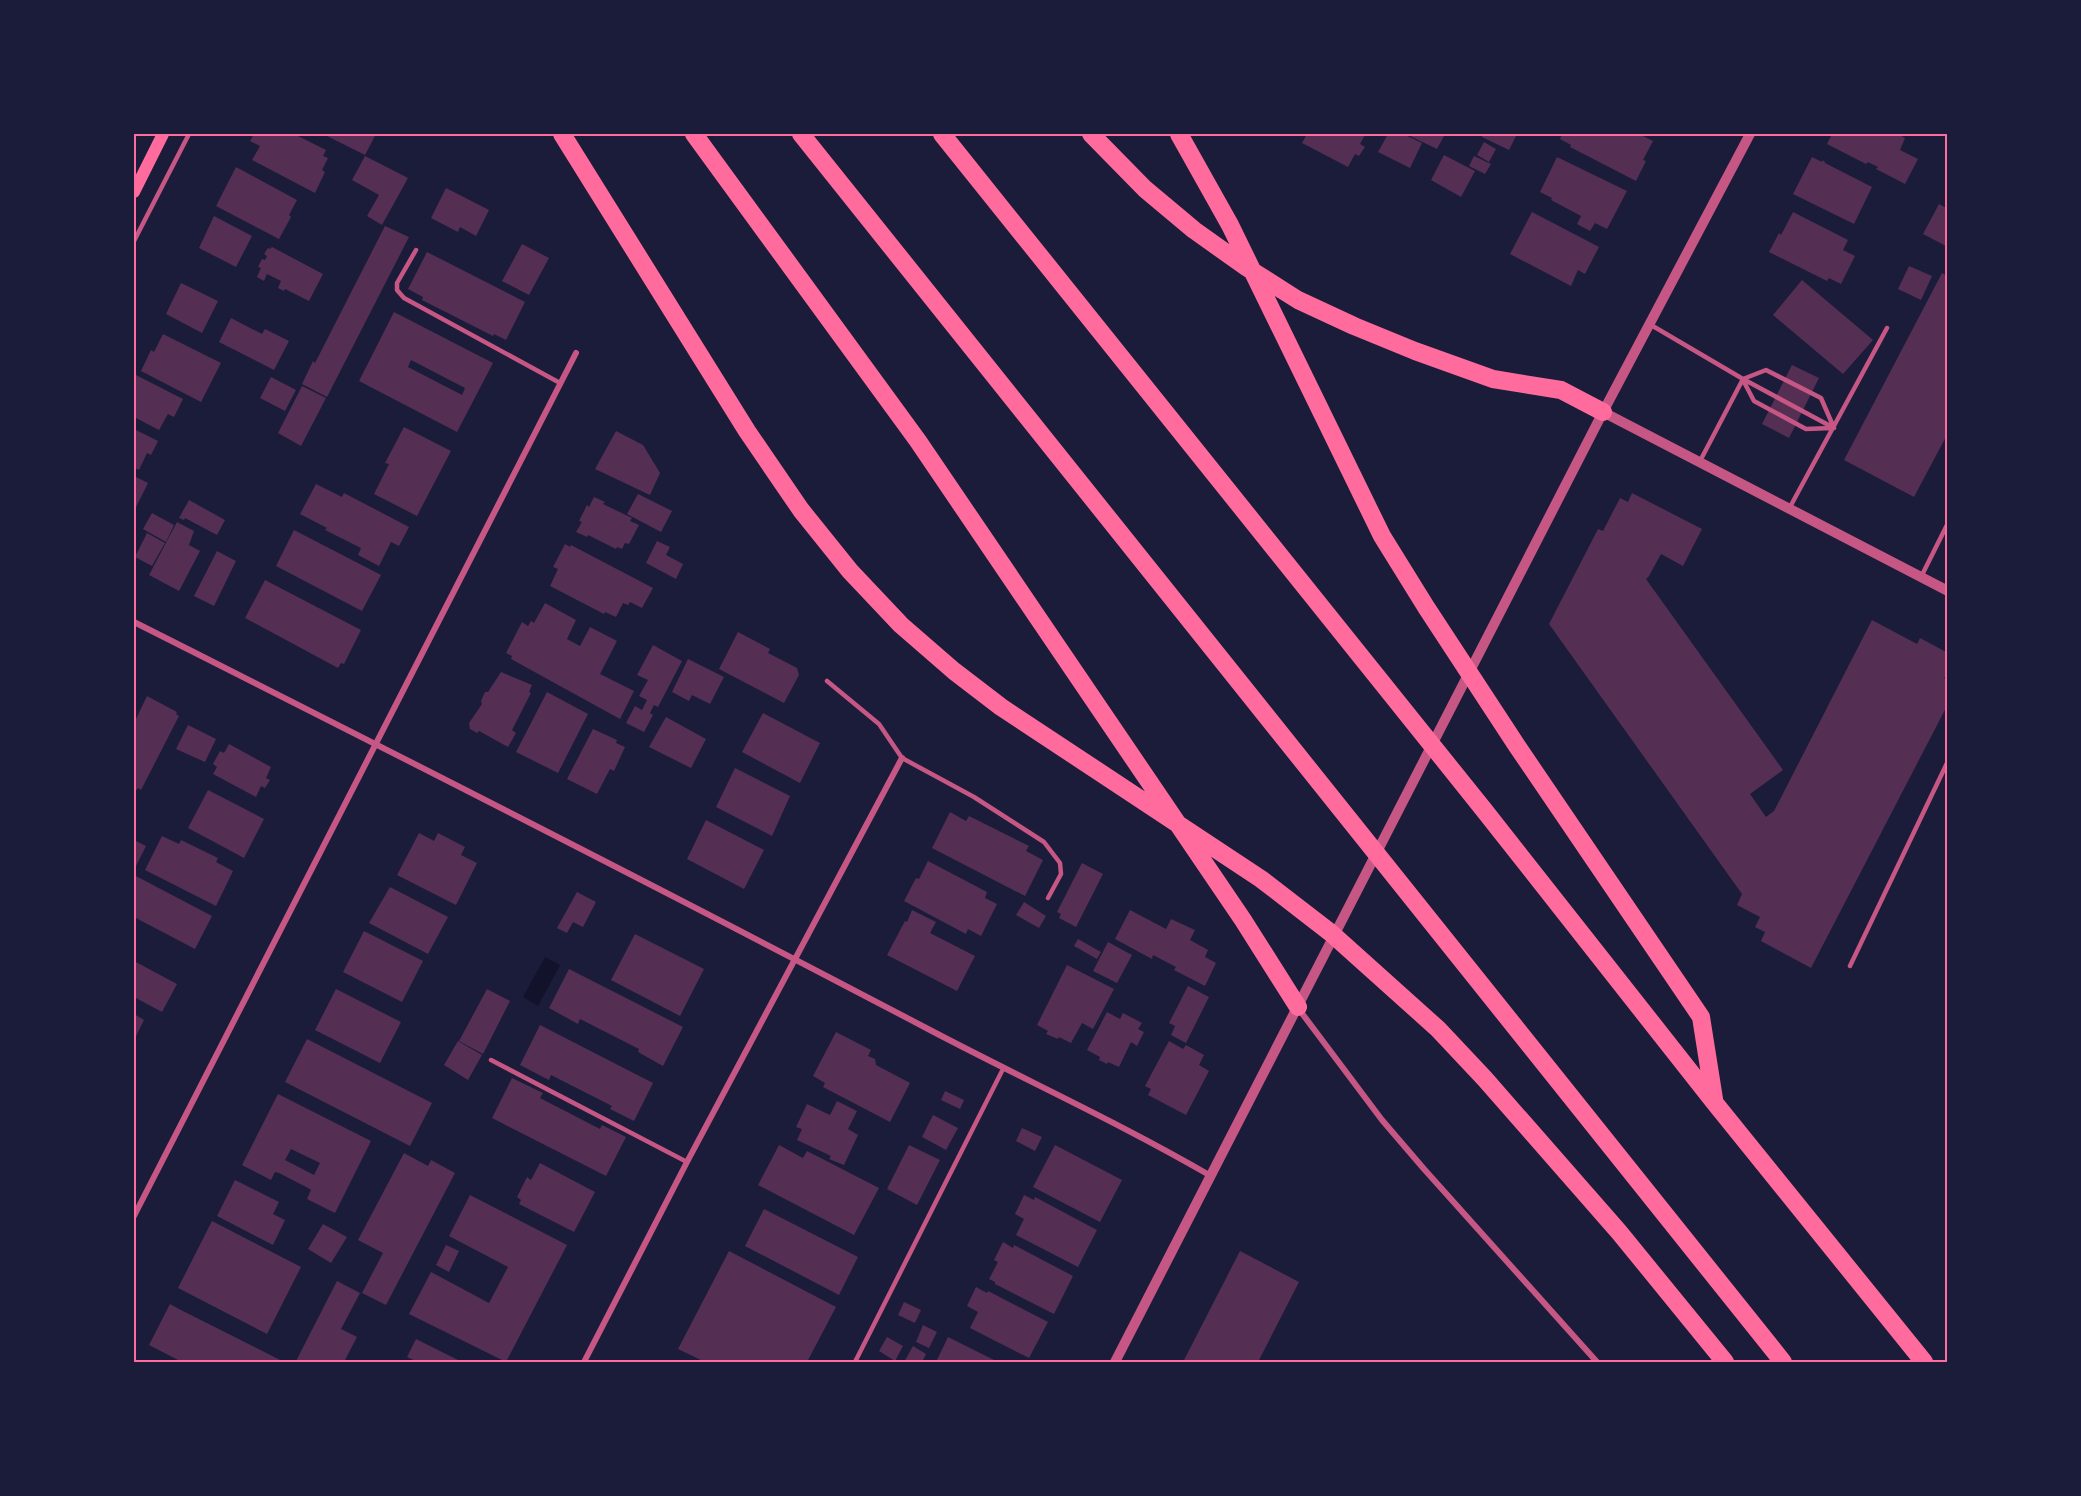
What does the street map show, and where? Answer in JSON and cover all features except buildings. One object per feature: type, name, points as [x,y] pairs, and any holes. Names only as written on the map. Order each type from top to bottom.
[{"type":"highway","points":[[562,134],[747,431],[801,510],[850,571],[901,625],[954,671],[1000,706],[1262,879],[1331,933],[1438,1029],[1485,1079],[1619,1232],[1690,1322],[1725,1362]]},
{"type":"highway","points":[[694,134],[918,441],[1243,920],[1298,1007]]},
{"type":"highway","points":[[801,134],[1783,1362]]},
{"type":"highway","points":[[942,134],[1924,1362]]},
{"type":"highway","points":[[1091,134],[1145,189],[1194,230],[1246,267],[1299,300],[1415,351],[1493,379],[1561,390],[1603,412]]},
{"type":"highway","points":[[1179,134],[1246,257],[1382,536],[1517,746],[1701,1017],[1714,1102]]},
{"type":"main road","points":[[134,192],[163,134]]},
{"type":"street","points":[[1115,1362],[1603,412],[1750,134]]},
{"type":"street","points":[[134,1216],[576,353]]},
{"type":"street","points":[[1603,412],[1947,591]]},
{"type":"street","points":[[134,622],[795,959],[1003,1069],[1173,1154],[1211,1176]]},
{"type":"street","points":[[584,1362],[687,1162],[902,758]]},
{"type":"street","points":[[1298,1007],[1403,1144],[1469,1221],[1597,1362]]},
{"type":"lane","points":[[134,241],[189,134]]},
{"type":"lane","points":[[416,250],[397,283],[397,290],[404,298],[560,383]]},
{"type":"lane","points":[[1650,324],[1743,379],[1834,428]]},
{"type":"lane","points":[[1789,510],[1887,328]]},
{"type":"lane","points":[[1699,463],[1743,379],[1766,370],[1821,398],[1834,428]]},
{"type":"lane","points":[[1743,379],[1754,401],[1806,429],[1834,428]]},
{"type":"lane","points":[[1921,578],[1947,523]]},
{"type":"lane","points":[[827,681],[879,724],[902,758],[974,797],[1044,842],[1060,863],[1061,874],[1048,898]]},
{"type":"lane","points":[[1850,966],[1947,760]]},
{"type":"lane","points":[[491,1060],[687,1162]]},
{"type":"lane","points":[[855,1362],[1003,1069]]},
{"type":"shaded area","points":[[545,957],[560,965],[538,1006],[523,997]]}]
